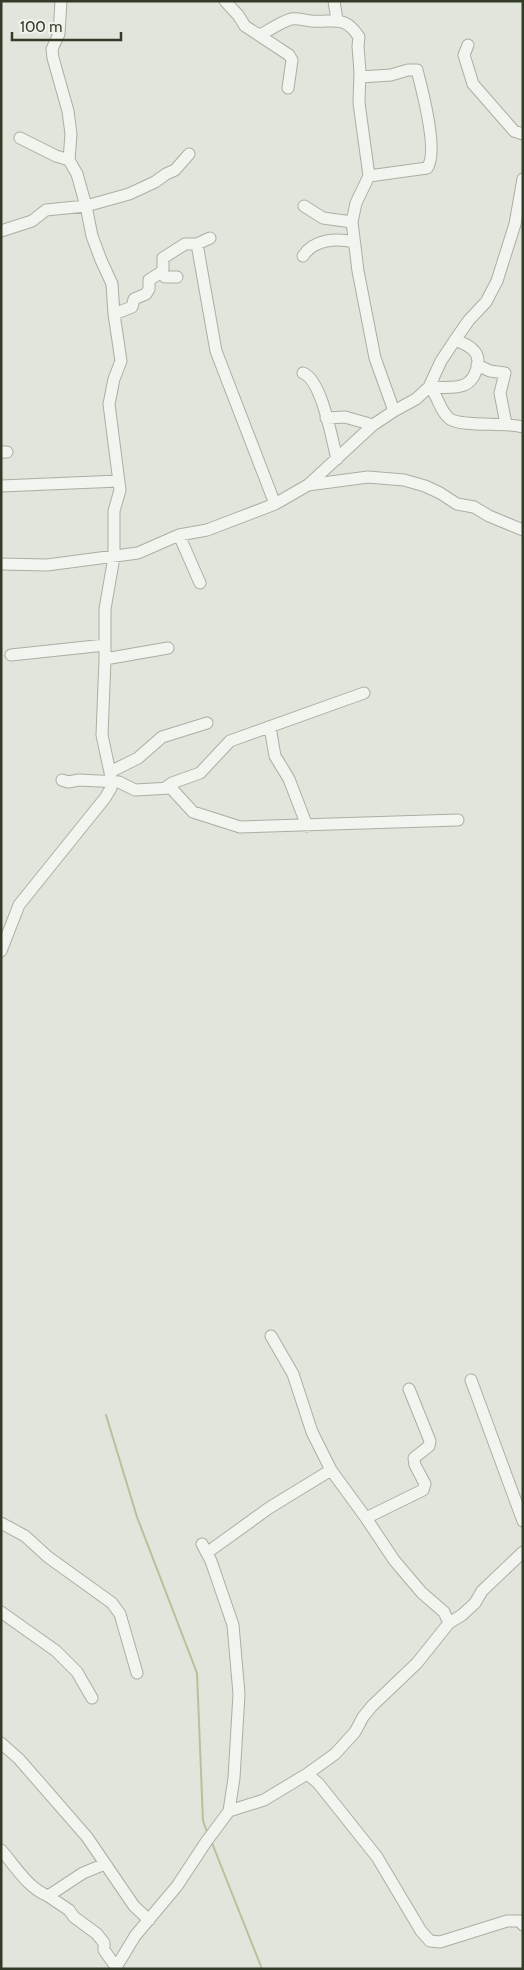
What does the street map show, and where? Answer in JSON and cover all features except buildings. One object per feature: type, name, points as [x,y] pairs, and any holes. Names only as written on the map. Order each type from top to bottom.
[{"type":"street","points":[[1,951],[19,905],[112,788],[102,736],[105,609],[114,557],[114,511],[120,490],[109,404],[114,380],[121,361],[112,284],[92,236],[77,174],[70,160],[71,134],[68,111],[53,58],[52,49],[59,34],[61,1]]},
{"type":"street","points":[[225,1],[245,26],[289,55],[292,60],[288,88]]},
{"type":"street","points":[[334,1],[337,20]]},
{"type":"street","points":[[259,34],[294,18],[310,21],[341,20],[353,28],[359,37],[359,103],[369,176],[356,203],[352,222],[375,358],[394,411]]},
{"type":"street","points":[[468,45],[464,55],[473,84],[514,130],[523,134]]},
{"type":"street","points":[[360,78],[417,70],[428,115],[432,153],[431,164],[428,168],[369,176]]},
{"type":"street","points":[[20,138],[56,156],[70,160]]},
{"type":"street","points":[[1,230],[32,221],[46,210],[86,206],[129,194],[175,170],[189,154]]},
{"type":"street","points":[[1,564],[47,565],[138,553],[180,536],[208,530],[275,504],[308,485],[373,425],[416,399],[429,387],[441,361],[454,340],[486,302],[497,281],[515,224],[523,179]]},
{"type":"street","points":[[304,206],[323,218],[352,222]]},
{"type":"street","points":[[161,273],[163,258],[185,244],[197,244],[210,238]]},
{"type":"street","points":[[303,256],[308,248],[322,242],[343,240],[354,242]]},
{"type":"street","points":[[197,244],[216,351],[275,504]]},
{"type":"street","points":[[114,314],[132,307],[134,298],[146,294],[149,289],[149,280],[154,275],[161,273]]},
{"type":"street","points":[[161,273],[165,277],[177,276]]},
{"type":"street","points":[[429,387],[464,385],[470,382],[477,370],[476,352],[465,344],[454,340]]},
{"type":"street","points":[[477,365],[490,370],[505,372],[500,394],[506,424]]},
{"type":"street","points":[[303,373],[308,375],[321,399],[337,459]]},
{"type":"street","points":[[429,387],[435,392],[444,413],[454,421],[506,424],[523,427]]},
{"type":"street","points":[[326,418],[345,417],[373,425]]},
{"type":"street","points":[[308,485],[368,477],[404,480],[425,486],[457,504],[474,507],[489,516],[523,530]]},
{"type":"street","points":[[1,486],[119,480]]},
{"type":"street","points":[[180,536],[200,583]]},
{"type":"street","points":[[11,655],[105,646]]},
{"type":"street","points":[[105,659],[168,648]]},
{"type":"street","points":[[166,788],[172,783],[200,772],[230,741],[364,693]]},
{"type":"street","points":[[62,780],[68,782],[110,777],[138,758],[162,737],[207,723]]},
{"type":"street","points":[[270,727],[275,756],[289,779],[307,826]]},
{"type":"street","points":[[110,777],[134,790],[151,791],[171,788],[194,812],[240,827],[458,820]]},
{"type":"street","points":[[270,1336],[293,1374],[312,1432],[331,1470],[394,1560],[422,1593],[444,1612],[449,1624]]},
{"type":"street","points":[[471,1380],[523,1521]]},
{"type":"street","points":[[366,1518],[423,1490],[425,1484],[415,1465],[414,1458],[429,1446],[430,1441],[409,1389]]},
{"type":"street","points":[[1,1850],[26,1881],[38,1892],[61,1903],[84,1926],[97,1934],[104,1943],[104,1950],[116,1968],[135,1936],[177,1886],[229,1811],[238,1735],[238,1685],[233,1625],[205,1548],[331,1470]]},
{"type":"street","points":[[1,1522],[25,1536],[48,1557],[112,1603],[120,1614],[137,1673]]},
{"type":"street","points":[[229,1811],[264,1800],[307,1774],[343,1746],[372,1706],[416,1663],[449,1624],[475,1603],[482,1591],[523,1552]]},
{"type":"street","points":[[1,1612],[56,1651],[77,1672],[92,1698]]},
{"type":"street","points":[[1,1743],[20,1759],[87,1837],[134,1906],[149,1920]]},
{"type":"street","points":[[307,1774],[318,1783],[377,1857],[421,1932],[430,1941],[440,1942],[507,1921],[520,1921],[523,1925]]},
{"type":"street","points":[[48,1896],[83,1873],[105,1864]]},
{"type":"waterway","points":[[106,1415],[137,1517],[197,1673],[203,1821],[207,1832]]},
{"type":"waterway","points":[[212,1843],[262,1969]]}]
